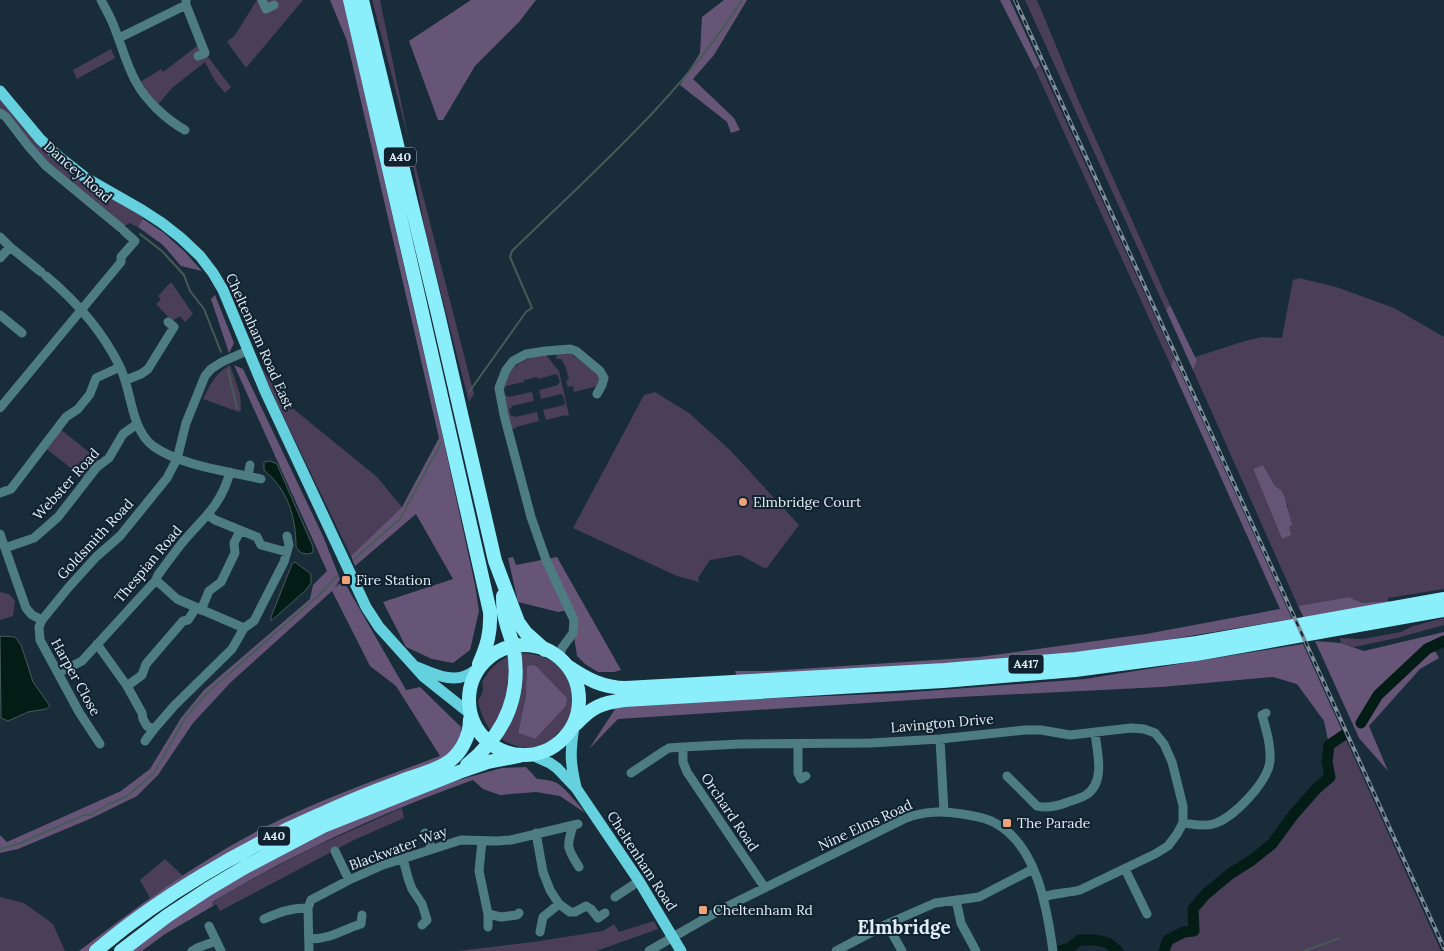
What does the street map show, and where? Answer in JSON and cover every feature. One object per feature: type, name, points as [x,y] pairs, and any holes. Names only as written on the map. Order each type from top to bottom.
[{"type":"highway","name":"A40","points":[[96,951],[156,906],[236,856],[317,815],[447,763],[461,749],[470,729],[468,694],[470,681],[489,639],[491,627],[490,612],[350,0]]},
{"type":"highway","name":"A40","points":[[121,951],[167,916],[244,867],[323,826],[488,762],[545,751],[560,743],[575,725],[579,715],[580,695],[576,680],[569,667],[559,657],[546,650],[526,633],[518,622],[495,561],[438,314],[362,0]]},
{"type":"highway","name":"A40","points":[[459,772],[482,753],[491,742],[504,723],[511,705],[515,684],[515,669],[513,646],[504,611],[503,583]]},
{"type":"highway","name":"A417","points":[[569,667],[583,677],[599,684],[626,688],[994,666],[1108,655],[1197,643],[1444,599]]},
{"type":"highway","name":"A417","points":[[575,725],[584,715],[607,702],[943,681],[1084,669],[1196,654],[1444,610]]},
{"type":"highway","name":"A40","points":[[513,646],[546,650]]},
{"type":"highway","points":[[477,668],[499,651],[513,646]]},
{"type":"highway","points":[[469,716],[491,742],[504,750],[526,755]]},
{"type":"main road","name":"Cheltenham Road East","points":[[0,91],[40,139],[58,156],[86,178],[162,223],[200,256],[213,273],[223,290],[265,391],[366,607],[384,634],[424,677],[469,716]]},
{"type":"main road","name":"Cheltenham Road East","points":[[416,667],[451,679],[468,676],[477,668]]},
{"type":"main road","name":"Cheltenham Road","points":[[575,725],[571,757],[576,788]]},
{"type":"main road","name":"Cheltenham Road","points":[[526,755],[541,758],[557,768],[576,788],[639,881],[681,951]]},
{"type":"street","points":[[101,0],[119,38],[137,84],[170,121],[186,130]]},
{"type":"street","points":[[262,0],[266,9],[274,5]]},
{"type":"street","points":[[119,38],[186,2],[205,53],[198,56]]},
{"type":"street","name":"Dancey Road","points":[[0,113],[6,117],[28,147],[46,166],[135,241],[121,257],[121,262],[82,309]]},
{"type":"street","points":[[0,237],[64,291],[82,309],[105,339],[126,380],[137,424],[151,444],[177,458],[261,479]]},
{"type":"street","points":[[0,258],[10,247]]},
{"type":"street","points":[[0,408],[82,309]]},
{"type":"street","points":[[1,318],[22,333]]},
{"type":"street","points":[[126,380],[148,369],[174,327],[168,322]]},
{"type":"street","points":[[559,657],[562,648],[573,632],[574,620],[546,560],[531,517],[506,423],[499,388],[506,370],[513,361],[526,354],[535,352],[570,349],[576,351],[600,371],[604,378],[597,394]]},
{"type":"street","name":"Goldsmith Road","points":[[42,620],[96,557],[120,536],[167,478],[177,458],[186,423],[205,376],[216,366],[249,350]]},
{"type":"street","points":[[0,493],[11,489],[66,417],[78,409],[90,394],[96,378],[120,367]]},
{"type":"street","name":"Webster Road","points":[[5,548],[34,538],[58,517],[98,467],[109,458],[123,434],[137,424]]},
{"type":"street","points":[[248,476],[250,465]]},
{"type":"street","name":"Thespian Road","points":[[58,673],[82,661],[156,580],[182,543],[208,515],[224,492],[230,472]]},
{"type":"street","points":[[208,515],[215,520],[257,537],[262,545],[287,552]]},
{"type":"street","points":[[127,686],[142,675],[146,664],[183,621],[188,620],[198,609],[209,591],[221,582],[235,553],[234,543],[240,531]]},
{"type":"street","points":[[0,534],[26,608],[32,615],[42,620]]},
{"type":"street","points":[[145,741],[174,706],[232,649],[244,628],[254,621],[287,552],[287,536]]},
{"type":"street","points":[[156,580],[177,599],[244,628]]},
{"type":"street","name":"Harper Close","points":[[42,620],[39,627],[40,640],[79,712],[100,744]]},
{"type":"street","points":[[97,644],[127,686],[147,726],[154,729]]},
{"type":"street","points":[[1043,897],[1080,890],[1155,854],[1168,846],[1183,823],[1212,825],[1226,819],[1237,810],[1263,780],[1270,762],[1268,741],[1262,715]]},
{"type":"street","name":"Lavington Drive","points":[[632,772],[638,764],[669,748],[739,744],[871,743],[940,739],[1025,730],[1041,730],[1070,735],[1131,728],[1144,729],[1155,733],[1164,744],[1172,762],[1183,806],[1183,823]]},
{"type":"street","points":[[1007,776],[1037,806],[1048,808],[1053,802],[1085,796],[1094,786],[1098,777],[1099,766],[1095,733]]},
{"type":"street","points":[[940,739],[944,812]]},
{"type":"street","points":[[798,744],[798,773],[801,779]]},
{"type":"street","name":"Orchard Road","points":[[682,747],[683,762],[688,772],[765,888]]},
{"type":"street","points":[[1007,790],[1014,783]]},
{"type":"street","name":"Nine Elms Road","points":[[649,951],[720,910],[906,818],[919,813],[944,812],[979,817],[995,823],[1019,842],[1033,869],[1043,897],[1053,951]]},
{"type":"street","name":"Blackwater Way","points":[[308,908],[311,900],[349,880],[383,865],[461,840],[511,840],[575,825],[568,842],[568,848],[578,867]]},
{"type":"street","points":[[426,833],[432,850]]},
{"type":"street","points":[[536,833],[546,883],[559,904],[570,912],[575,912],[586,906],[598,918],[605,913]]},
{"type":"street","points":[[482,841],[479,871],[488,914],[488,927]]},
{"type":"street","points":[[334,851],[343,858],[349,880]]},
{"type":"street","points":[[402,859],[412,889],[422,904],[427,923]]},
{"type":"street","points":[[836,951],[934,899],[956,900],[980,897],[1033,869]]},
{"type":"street","points":[[1125,869],[1148,914]]},
{"type":"street","points":[[620,897],[639,881]]},
{"type":"street","points":[[956,900],[961,923],[976,951]]},
{"type":"street","points":[[540,932],[543,917],[559,904]]},
{"type":"street","points":[[271,919],[282,911],[308,908],[310,951]]},
{"type":"street","points":[[488,914],[501,917],[517,915],[519,913]]},
{"type":"street","points":[[309,939],[333,936],[363,922]]},
{"type":"street","points":[[888,924],[902,951]]},
{"type":"street","points":[[209,926],[221,951]]},
{"type":"street","points":[[192,951],[216,942]]},
{"type":"shaded area","points":[[257,0],[303,0],[246,68],[227,42],[235,35]]},
{"type":"shaded area","points":[[330,0],[343,0],[475,585],[479,611],[470,650],[453,663],[432,659],[406,647],[383,602],[453,579],[416,514],[355,566],[351,556],[402,507],[439,438],[347,41]]},
{"type":"shaded area","points":[[372,0],[380,0],[409,141]]},
{"type":"shaded area","points":[[471,0],[536,0],[519,22],[475,66],[443,120],[438,120],[409,41]]},
{"type":"shaded area","points":[[724,0],[747,0],[714,55],[693,79],[734,118],[740,130],[731,133],[727,122],[680,85],[700,53],[702,17]]},
{"type":"shaded area","points":[[1000,0],[1010,0],[1040,65],[1035,69]]},
{"type":"shaded area","points":[[1025,0],[1037,0],[1080,104],[1170,305],[1166,310]]},
{"type":"shaded area","points":[[201,43],[205,53],[231,87],[225,93],[215,81],[205,62],[172,88],[156,107],[137,84],[161,69],[163,72]]},
{"type":"shaded area","points":[[111,49],[115,58],[77,79],[73,70]]},
{"type":"shaded area","points":[[1040,65],[1174,358],[1171,366],[1035,69]]},
{"type":"shaded area","points":[[0,91],[58,156],[142,210],[143,219],[138,227],[129,223],[125,226],[46,166],[0,113]]},
{"type":"shaded area","points":[[409,141],[474,394],[469,402],[425,231]]},
{"type":"shaded area","points":[[143,219],[164,233],[202,271],[181,266],[163,245],[138,227]]},
{"type":"shaded area","points":[[1299,278],[1336,287],[1394,308],[1444,337],[1444,589],[1388,598],[1388,601],[1362,603],[1349,597],[1298,606],[1193,370],[1196,361],[1195,357],[1262,337],[1282,338],[1293,280]],"holes":[[[1263,465],[1275,486],[1281,490],[1288,506],[1289,527],[1282,539],[1253,469]]]},
{"type":"shaded area","points":[[171,282],[193,314],[185,322],[180,316],[172,321],[156,304],[161,299],[158,296]]},
{"type":"shaded area","points":[[215,295],[234,343],[229,353],[211,299]]},
{"type":"shaded area","points":[[1170,305],[1197,361],[1193,370],[1166,310]]},
{"type":"shaded area","points":[[557,353],[571,354],[601,376],[598,386],[574,392],[573,386],[568,387],[566,381],[569,379],[565,366],[561,359],[556,359]]},
{"type":"shaded area","points":[[539,354],[546,355],[559,371],[569,415],[546,420],[543,410],[564,405],[565,403],[561,394],[541,399],[539,390],[560,383],[556,374],[538,379],[537,377],[524,380],[524,382],[506,386],[505,389],[508,375],[514,367]]},
{"type":"shaded area","points":[[255,358],[285,402],[377,477],[402,507],[351,556]]},
{"type":"shaded area","points":[[1174,358],[1292,619],[1124,647],[980,663],[737,677],[735,671],[769,671],[979,657],[1146,634],[1280,609],[1171,366]]},
{"type":"shaded area","points":[[230,365],[240,394],[241,410],[239,412],[203,399],[217,376]]},
{"type":"shaded area","points":[[234,365],[243,369],[323,536],[340,579],[335,588],[343,580],[406,690],[420,687],[461,727],[461,742],[444,760],[324,806],[117,927],[89,951],[79,951],[192,869],[240,840],[308,807],[440,756],[396,686],[370,666],[332,591],[231,682],[193,723],[158,775],[137,796],[92,818],[18,849],[0,853],[0,835],[7,842],[121,791],[150,769],[181,718],[204,690],[310,599],[313,585],[327,571]]},
{"type":"shaded area","points":[[505,391],[506,396],[509,397],[532,392],[534,401],[511,406],[512,408],[509,409],[511,416],[514,417],[537,412],[539,421],[512,429]]},
{"type":"shaded area","points":[[655,392],[689,413],[730,450],[799,525],[766,569],[740,555],[710,560],[698,578],[699,582],[677,576],[573,528],[644,395]]},
{"type":"shaded area","points":[[59,428],[100,461],[85,479],[44,447]]},
{"type":"shaded area","points":[[270,461],[277,464],[313,547],[313,552],[309,554],[301,553],[296,547],[292,515],[285,495],[264,470],[264,462]]},
{"type":"shaded area","points":[[1263,465],[1275,486],[1281,490],[1285,498],[1292,525],[1289,527],[1291,535],[1282,539],[1253,469]]},
{"type":"shaded area","points":[[513,557],[516,565],[557,557],[621,670],[598,672],[585,664],[577,656],[570,610],[558,612],[518,602],[508,558]]},
{"type":"shaded area","points":[[295,562],[311,574],[311,583],[306,590],[271,621],[292,564]]},
{"type":"shaded area","points":[[0,592],[9,594],[15,601],[13,616],[0,620]]},
{"type":"shaded area","points":[[1349,597],[1362,603],[1388,601],[1391,603],[1304,618],[1298,606]]},
{"type":"shaded area","points":[[1444,618],[1444,625],[1397,638],[1354,647],[1341,643],[1340,638],[1362,639],[1401,632],[1413,626]]},
{"type":"shaded area","points":[[1444,632],[1444,645],[1435,651],[1439,658],[1420,669],[1369,726],[1388,771],[1359,738],[1315,641],[1341,643],[1364,651]]},
{"type":"shaded area","points":[[0,636],[15,637],[21,645],[33,682],[50,706],[46,709],[28,712],[8,721],[1,718]]},
{"type":"shaded area","points":[[1303,644],[1344,735],[1329,745],[1324,721],[1297,684],[1273,677],[1161,687],[959,697],[618,719],[589,749],[617,706],[900,693],[1085,679]]},
{"type":"shaded area","points":[[518,653],[534,654],[548,659],[559,666],[567,676],[572,688],[574,701],[565,729],[557,733],[550,741],[531,747],[512,745],[500,738]],"holes":[[[526,695],[535,739],[518,733]]]},
{"type":"shaded area","points":[[510,655],[509,693],[492,733],[483,717],[478,700],[483,691],[482,682],[494,666]]},
{"type":"shaded area","points":[[535,665],[567,698],[566,706],[535,739],[518,733],[526,695],[527,666]]},
{"type":"shaded area","points":[[1344,735],[1441,951],[1164,951],[1168,940],[1184,932],[1194,931],[1193,909],[1206,894],[1272,844],[1294,814],[1316,789],[1330,777],[1327,762],[1329,745]]},
{"type":"shaded area","points":[[526,767],[537,779],[549,780],[560,785],[585,813],[560,796],[536,792],[500,795],[483,789],[473,780],[372,820],[307,850],[212,902],[213,906],[165,934],[142,951],[128,951],[212,891],[329,829],[451,782],[502,768]]},
{"type":"shaded area","points":[[402,808],[404,818],[354,840],[220,911],[216,904],[213,906],[212,902],[241,885],[314,847]]},
{"type":"shaded area","points":[[165,859],[183,876],[150,898],[140,880]]},
{"type":"shaded area","points":[[0,897],[24,903],[53,924],[65,951],[0,951]]},
{"type":"shaded area","points":[[654,921],[658,929],[596,951],[458,951],[603,931],[614,924],[619,932]]},
{"type":"waterway","points":[[469,392],[526,312],[532,308],[510,257],[512,251],[664,101],[692,69],[742,0]]},
{"type":"waterway","points":[[140,234],[162,251],[184,275],[190,291],[204,309],[221,352]]},
{"type":"waterway","points":[[228,370],[237,408]]},
{"type":"waterway","points":[[354,559],[400,519],[441,443]]},
{"type":"waterway","points":[[0,849],[18,844],[84,815],[90,815],[127,796],[154,773],[185,718],[207,693],[319,595],[337,576]]},
{"type":"waterway","points":[[1361,723],[1378,695],[1427,649],[1444,641]]},
{"type":"waterway","points":[[1164,951],[1168,940],[1184,932],[1194,931],[1193,909],[1206,894],[1272,844],[1294,814],[1316,789],[1330,777],[1327,762],[1329,745],[1344,735]]},
{"type":"waterway","points":[[1304,951],[1340,938]]},
{"type":"waterway","points":[[1059,951],[1070,948],[1079,940],[1096,940],[1108,943],[1118,951]]},
{"type":"railway","points":[[1015,0],[1444,948]]},
{"type":"place","name":"Elmbridge Court","points":[[743,502]]},
{"type":"place","name":"Fire Station","points":[[346,580]]},
{"type":"place","name":"The Parade","points":[[1007,823]]},
{"type":"place","name":"Cheltenham Rd","points":[[703,910]]},
{"type":"district","name":"Elmbridge","points":[[904,927]]}]
